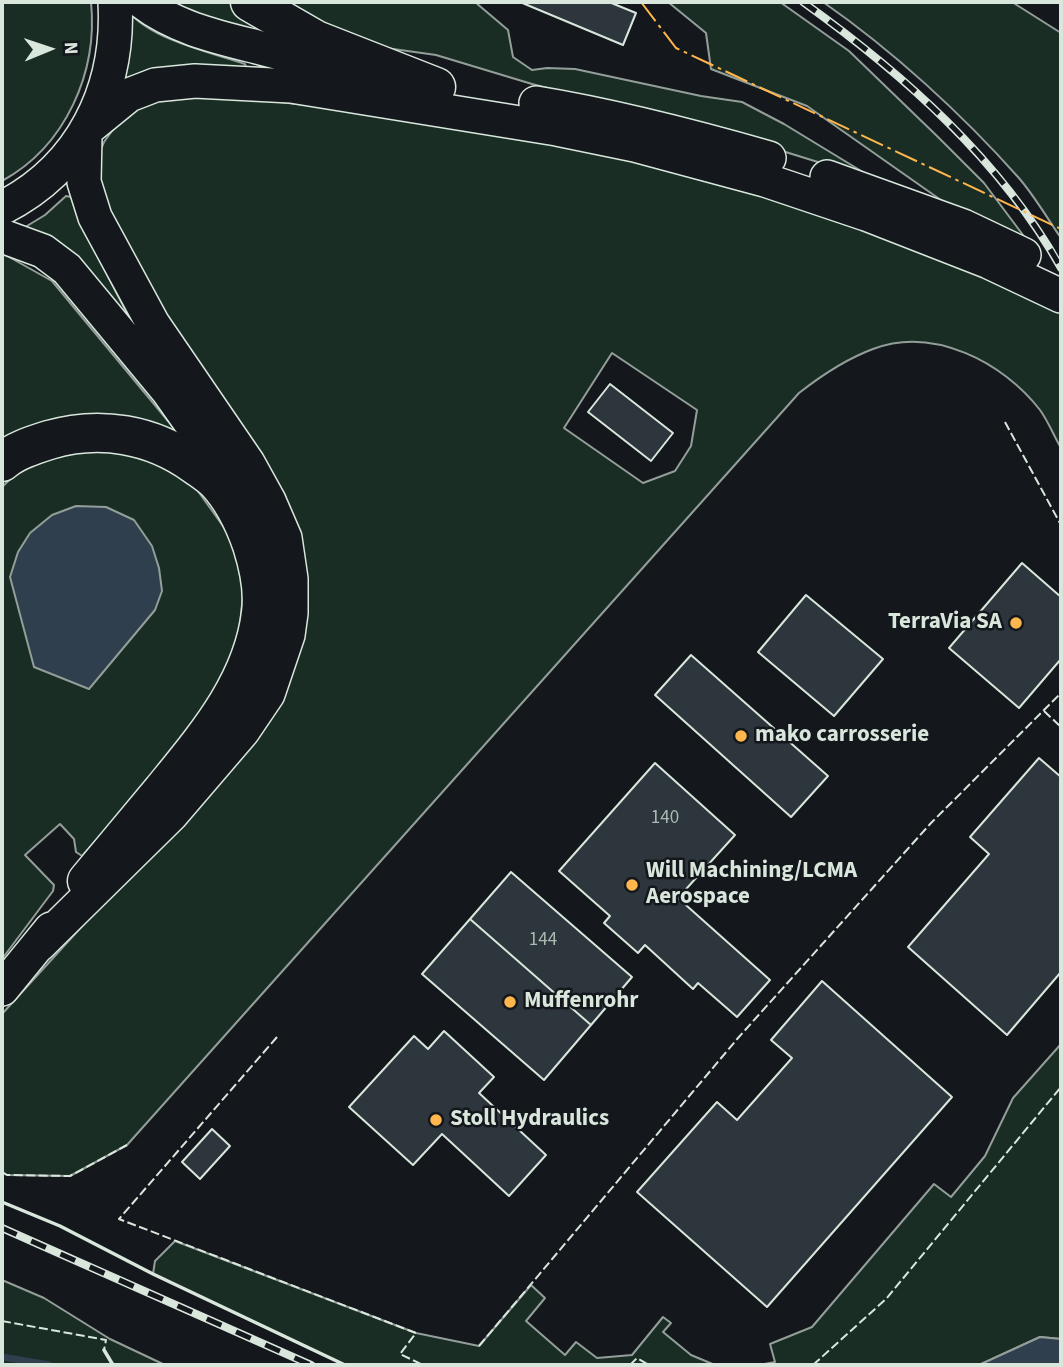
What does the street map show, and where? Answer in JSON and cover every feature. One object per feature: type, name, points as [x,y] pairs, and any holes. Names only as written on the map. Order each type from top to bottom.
[{"type":"highway","points":[[250,2],[316,40],[436,87]]},
{"type":"highway","points":[[2,462],[9,456],[37,444],[73,433],[141,437],[179,453],[216,481],[242,518],[260,571],[262,611],[253,651],[233,696],[196,749],[87,881]]},
{"type":"main road","points":[[39,946],[171,815],[243,731],[268,694],[288,635],[291,613],[291,579],[285,538],[269,501],[248,463],[153,324],[95,217],[84,182],[88,130],[104,88],[112,49],[115,2]]},
{"type":"main road","points":[[142,2],[168,19],[213,36],[321,64],[436,87],[600,114],[679,132],[879,194],[962,226],[1061,272]]},
{"type":"main road","points":[[2,208],[23,197],[57,170],[88,130],[129,94],[155,85],[195,81],[290,86],[635,145],[776,184],[866,214],[989,262],[1061,296]]},
{"type":"main road","points":[[2,236],[43,251],[66,269],[168,391],[251,507],[274,572],[276,604],[273,639],[260,682],[239,717],[205,758],[87,881],[39,946],[2,989]]},
{"type":"green space","points":[[2,2],[91,2],[92,28],[83,80],[73,105],[44,148],[2,181]]},
{"type":"green space","points":[[155,2],[231,2],[287,42]]},
{"type":"green space","points":[[273,2],[475,2],[508,30],[513,57],[532,70],[575,69],[742,102],[784,124],[876,180],[750,141],[532,84],[436,55],[379,47]]},
{"type":"green space","points":[[668,2],[780,2],[849,51],[984,183],[1026,239],[948,205],[807,106],[711,69],[706,33]]},
{"type":"green space","points":[[823,2],[1012,2],[1061,33],[1061,238],[1024,184],[974,130],[900,62]]},
{"type":"green space","points":[[129,12],[139,22],[167,38],[245,64],[246,67],[118,90]]},
{"type":"green space","points":[[193,97],[253,99],[555,139],[860,221],[1061,310],[1061,448],[1040,410],[1007,377],[965,353],[942,346],[919,342],[896,343],[873,349],[816,380],[799,393],[127,1145],[70,1176],[7,1175],[2,1172],[2,1014],[248,744],[303,567],[285,495],[249,437],[156,308],[101,205],[96,161],[104,142],[117,124],[137,109],[159,100]],"holes":[[[612,353],[697,410],[691,446],[675,471],[643,483],[564,428]]]},
{"type":"green space","points":[[66,196],[71,197],[78,218],[131,321],[22,229],[45,215]]},
{"type":"green space","points":[[2,253],[52,281],[178,433],[2,448]]},
{"type":"green space","points":[[84,449],[127,452],[174,469],[195,487],[228,533],[244,582],[239,637],[216,691],[165,762],[82,856],[76,852],[74,839],[60,824],[25,855],[54,885],[53,891],[2,959],[2,487],[29,467]]},
{"type":"green space","points":[[1061,1044],[1061,1339],[1040,1337],[979,1365],[759,1365],[775,1362],[770,1344],[812,1327],[934,1184],[951,1197],[985,1156],[1013,1098]]},
{"type":"green space","points":[[175,1241],[416,1333],[479,1346],[531,1285],[545,1298],[526,1321],[565,1355],[576,1342],[597,1358],[632,1355],[663,1317],[671,1323],[663,1332],[691,1355],[715,1365],[345,1365],[153,1274],[155,1261]]},
{"type":"green space","points":[[2,1280],[44,1298],[110,1339],[165,1365],[2,1365]]},
{"type":"water","points":[[76,506],[106,507],[134,520],[152,546],[162,591],[155,610],[89,689],[34,667],[10,577],[18,552],[30,533],[52,515]]},
{"type":"water","points":[[1040,1337],[1061,1339],[1061,1365],[979,1365]]},
{"type":"building","points":[[520,2],[609,2],[636,13],[623,45]]},
{"type":"building","points":[[610,384],[673,433],[651,461],[588,412]]},
{"type":"building","name":"TerraVia SA","points":[[1022,563],[1061,597],[1061,659],[1019,708],[949,648]]},
{"type":"building","points":[[806,595],[883,659],[834,716],[758,652]]},
{"type":"building","name":"mako carrosserie","points":[[691,655],[828,776],[791,817],[655,695]]},
{"type":"building","points":[[1039,758],[1061,777],[1061,972],[1007,1035],[908,947],[989,854],[970,837]]},
{"type":"building","name":"Will Machining/LCMA Aerospace","points":[[655,763],[735,835],[678,898],[770,980],[737,1017],[698,983],[693,989],[645,945],[638,953],[604,923],[610,916],[559,871]]},
{"type":"building","points":[[511,872],[632,977],[591,1025],[470,919]]},
{"type":"building","name":"Muffenrohr","points":[[470,919],[591,1025],[544,1080],[422,974]]},
{"type":"building","points":[[822,981],[952,1097],[767,1307],[637,1192],[717,1102],[737,1120],[792,1058],[771,1040]]},
{"type":"building","name":"Stoll Hydraulics","points":[[444,1031],[494,1077],[479,1093],[546,1155],[509,1196],[442,1134],[413,1165],[349,1107],[414,1036],[428,1049]]},
{"type":"building","points":[[212,1129],[230,1146],[200,1179],[182,1162]]},
{"type":"waterway","points":[[2,1357],[49,1365]]},
{"type":"railway","points":[[803,2],[877,59],[947,121],[1009,191],[1037,228],[1061,268]]},
{"type":"railway","points":[[2,1228],[311,1365]]},
{"type":"fence","points":[[1005,422],[1061,525]]},
{"type":"fence","points":[[479,1346],[738,1038],[931,823],[1061,693]]},
{"type":"fence","points":[[1044,711],[1061,727]]},
{"type":"fence","points":[[277,1037],[119,1219],[416,1333],[400,1354],[423,1365]]},
{"type":"fence","points":[[813,1365],[886,1299],[1061,1087]]},
{"type":"fence","points":[[2,1172],[7,1175],[70,1176],[127,1145]]},
{"type":"fence","points":[[2,1321],[106,1340],[104,1350]]},
{"type":"fence","points":[[630,1365],[637,1358],[649,1365]]},
{"type":"wall","points":[[2,1202],[60,1226],[153,1274],[345,1365]]},
{"type":"wall","points":[[104,1350],[113,1365]]},
{"type":"power","points":[[641,2],[676,48],[1061,229]]},
{"type":"place","name":"TerraVia SA","points":[[1016,623]]},
{"type":"place","name":"mako carrosserie","points":[[741,736]]},
{"type":"place","name":"Will Machining/LCMA Aerospace","points":[[632,885]]},
{"type":"place","name":"Muffenrohr","points":[[510,1002]]},
{"type":"place","name":"Stoll Hydraulics","points":[[436,1120]]}]
